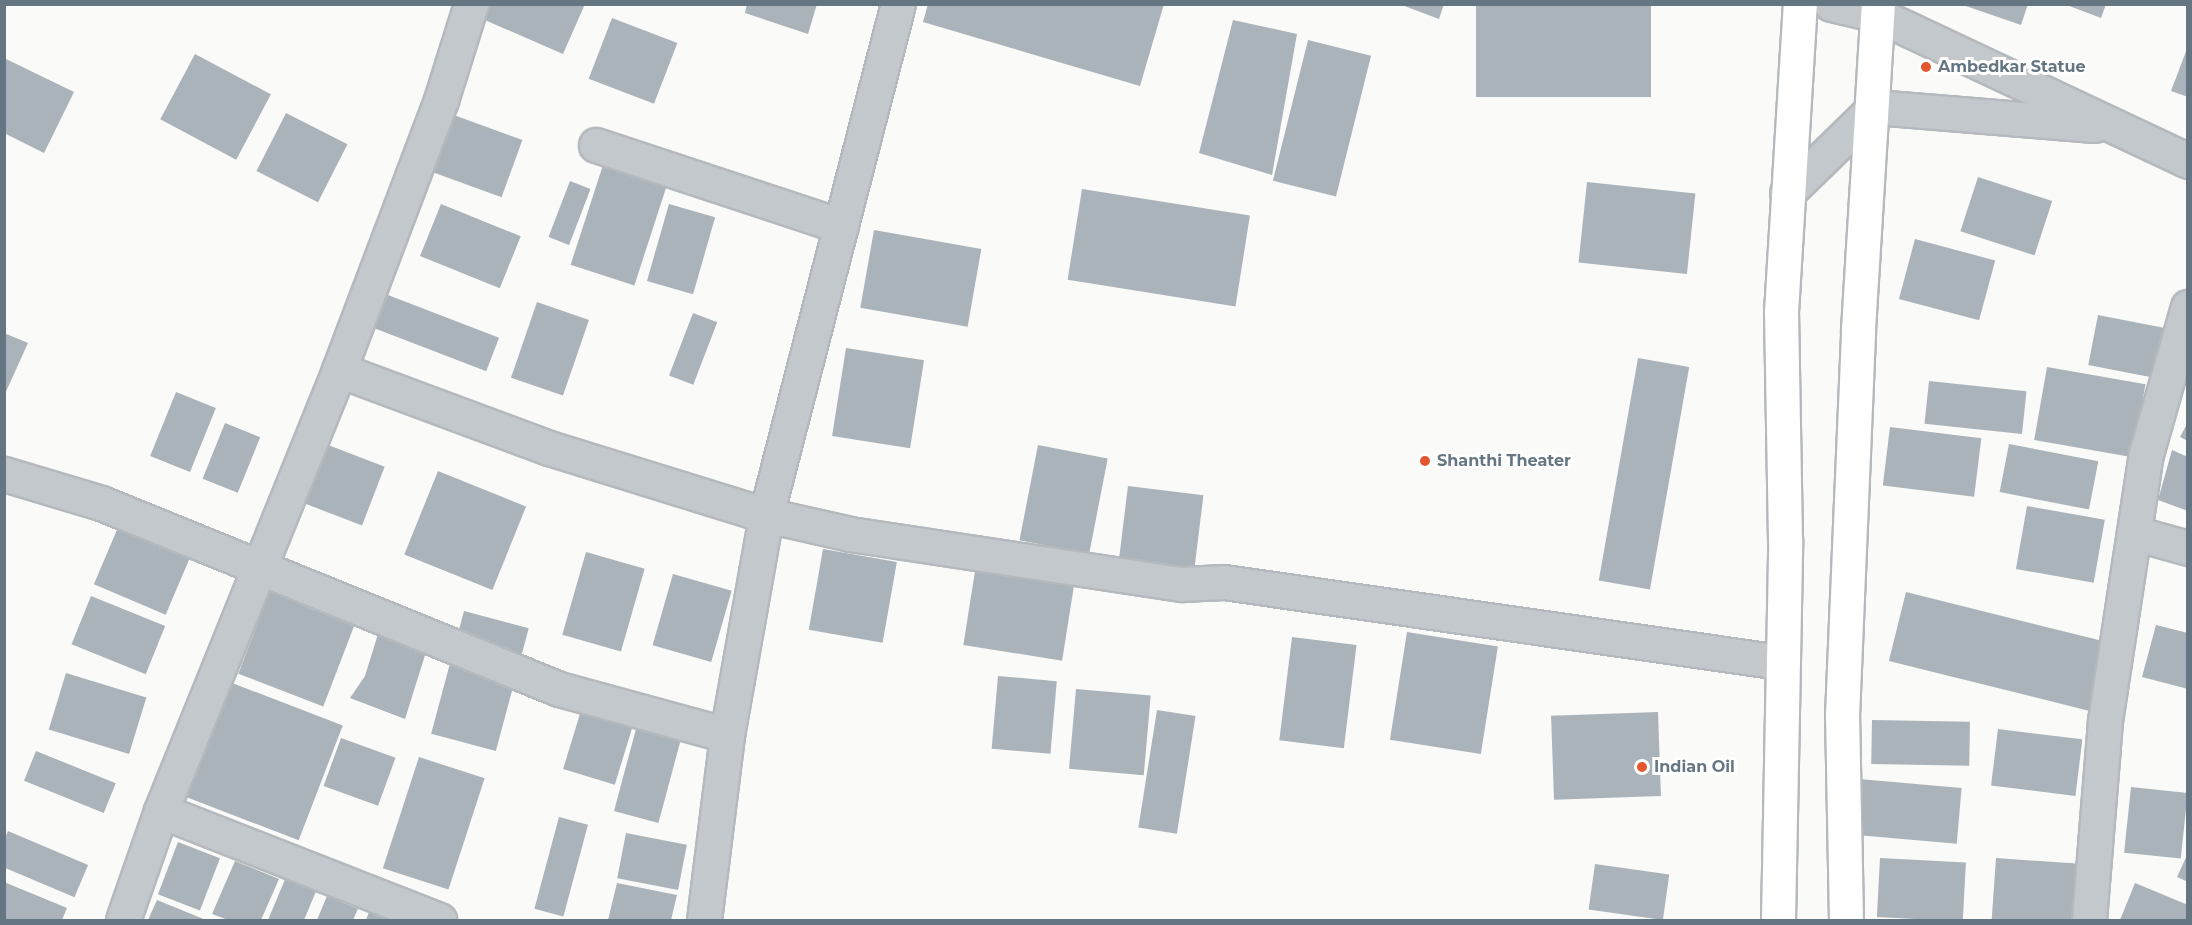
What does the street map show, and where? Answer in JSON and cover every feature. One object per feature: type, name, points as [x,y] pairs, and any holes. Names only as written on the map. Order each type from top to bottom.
[{"type":"highway","points":[[1778,921],[1780,662],[1785,540],[1781,312],[1800,4]]},
{"type":"highway","points":[[1846,921],[1842,717],[1858,329],[1875,107],[1878,10]]},
{"type":"street","points":[[123,921],[161,811],[339,370],[441,100],[471,4]]},
{"type":"street","points":[[704,921],[727,735],[766,515],[898,4]]},
{"type":"street","points":[[1831,4],[1878,10],[2187,161]]},
{"type":"street","points":[[1787,193],[1875,107],[2114,127]]},
{"type":"street","points":[[596,145],[840,226]]},
{"type":"street","points":[[2089,921],[2105,721],[2146,454],[2187,308]]},
{"type":"street","points":[[339,370],[549,448],[766,515],[850,534],[1182,584],[1224,582],[1780,662]]},
{"type":"street","points":[[4,474],[101,503],[258,569],[559,689],[727,735]]},
{"type":"street","points":[[2134,533],[2187,548]]},
{"type":"street","points":[[161,811],[439,921]]},
{"type":"building","points":[[483,4],[585,4],[563,54],[478,17]]},
{"type":"building","points":[[747,4],[817,4],[808,34],[745,13]]},
{"type":"building","points":[[928,4],[1164,4],[1140,86],[923,22]]},
{"type":"building","points":[[1399,4],[1444,4],[1439,19]]},
{"type":"building","points":[[1476,4],[1651,4],[1651,97],[1476,97]]},
{"type":"building","points":[[1960,4],[2028,4],[2021,25]]},
{"type":"building","points":[[2064,4],[2106,4],[2101,18]]},
{"type":"building","points":[[612,18],[677,43],[654,104],[589,79]]},
{"type":"building","points":[[1233,20],[1297,34],[1272,175],[1199,153]]},
{"type":"building","points":[[1308,40],[1371,56],[1336,196],[1273,181]]},
{"type":"building","points":[[2188,46],[2188,97],[2171,91]]},
{"type":"building","points":[[195,54],[271,94],[236,160],[160,119]]},
{"type":"building","points":[[4,58],[74,92],[44,153],[4,133]]},
{"type":"building","points":[[286,113],[347,144],[318,202],[256,171]]},
{"type":"building","points":[[451,114],[522,140],[502,197],[430,171]]},
{"type":"building","points":[[604,162],[668,183],[634,285],[571,265]]},
{"type":"building","points":[[1978,177],[2052,201],[2035,255],[1960,231]]},
{"type":"building","points":[[570,181],[591,189],[569,245],[548,237]]},
{"type":"building","points":[[1587,182],[1695,193],[1687,274],[1579,263]]},
{"type":"building","points":[[1082,189],[1250,216],[1236,306],[1068,280]]},
{"type":"building","points":[[441,204],[521,236],[500,288],[420,256]]},
{"type":"building","points":[[669,204],[715,217],[693,294],[647,281]]},
{"type":"building","points":[[874,230],[981,249],[968,327],[860,308]]},
{"type":"building","points":[[1915,239],[1995,260],[1979,320],[1899,299]]},
{"type":"building","points":[[388,295],[499,338],[486,371],[375,329]]},
{"type":"building","points":[[537,302],[589,320],[563,396],[511,378]]},
{"type":"building","points":[[693,313],[717,322],[693,385],[669,376]]},
{"type":"building","points":[[2098,315],[2169,329],[2159,379],[2088,365]]},
{"type":"building","points":[[4,333],[28,343],[4,396]]},
{"type":"building","points":[[846,348],[924,360],[910,448],[832,436]]},
{"type":"building","points":[[1638,358],[1689,367],[1650,590],[1599,581]]},
{"type":"building","points":[[2047,367],[2145,384],[2133,457],[2034,440]]},
{"type":"building","points":[[1929,381],[2026,391],[2022,434],[1925,424]]},
{"type":"building","points":[[176,392],[216,408],[190,472],[150,456]]},
{"type":"building","points":[[2188,422],[2188,441],[2180,437]]},
{"type":"building","points":[[225,423],[260,437],[238,493],[203,479]]},
{"type":"building","points":[[1890,427],[1981,438],[1974,497],[1883,486]]},
{"type":"building","points":[[323,443],[385,467],[362,525],[300,502]]},
{"type":"building","points":[[2009,444],[2098,461],[2089,509],[2000,492]]},
{"type":"building","points":[[1038,445],[1108,459],[1089,554],[1019,540]]},
{"type":"building","points":[[2172,450],[2188,457],[2188,511],[2158,500]]},
{"type":"building","points":[[438,471],[526,507],[492,590],[404,554]]},
{"type":"building","points":[[1128,486],[1203,495],[1193,582],[1117,572]]},
{"type":"building","points":[[2027,506],[2105,520],[2094,583],[2016,569]]},
{"type":"building","points":[[122,518],[194,548],[166,615],[94,584]]},
{"type":"building","points":[[823,549],[897,562],[883,643],[809,630]]},
{"type":"building","points":[[586,552],[645,569],[621,651],[562,635]]},
{"type":"building","points":[[976,565],[1075,581],[1062,661],[963,645]]},
{"type":"building","points":[[277,573],[362,606],[323,706],[238,674]]},
{"type":"building","points":[[673,574],[732,591],[711,662],[653,645]]},
{"type":"building","points":[[1906,592],[2111,643],[2094,712],[1889,661]]},
{"type":"building","points":[[91,596],[165,626],[146,674],[72,644]]},
{"type":"building","points":[[464,611],[529,628],[496,751],[431,734]]},
{"type":"building","points":[[382,621],[431,636],[405,719],[350,698],[365,676]]},
{"type":"building","points":[[2156,625],[2188,633],[2188,689],[2142,677]]},
{"type":"building","points":[[1407,632],[1498,646],[1481,754],[1390,740]]},
{"type":"building","points":[[1292,637],[1357,645],[1344,748],[1279,740]]},
{"type":"building","points":[[66,673],[146,698],[129,754],[49,729]]},
{"type":"building","points":[[998,676],[1057,681],[1050,754],[992,749]]},
{"type":"building","points":[[227,681],[343,725],[299,840],[183,796]]},
{"type":"building","points":[[1076,689],[1151,696],[1144,775],[1069,769]]},
{"type":"building","points":[[583,704],[635,720],[615,785],[563,769]]},
{"type":"building","points":[[1157,710],[1196,716],[1177,834],[1138,828]]},
{"type":"building","points":[[1658,712],[1661,796],[1554,800],[1551,716]]},
{"type":"building","points":[[1872,720],[1970,722],[1969,766],[1871,764]]},
{"type":"building","points":[[636,729],[680,741],[658,823],[614,811]]},
{"type":"building","points":[[1998,729],[2082,739],[2075,796],[1991,786]]},
{"type":"building","points":[[341,738],[396,758],[378,806],[324,786]]},
{"type":"building","points":[[36,751],[116,783],[104,813],[24,781]]},
{"type":"building","points":[[419,757],[485,778],[448,890],[383,868]]},
{"type":"building","points":[[1859,779],[1962,788],[1957,844],[1854,835]]},
{"type":"building","points":[[2131,787],[2188,793],[2181,859],[2124,853]]},
{"type":"building","points":[[559,817],[588,825],[563,917],[534,909]]},
{"type":"building","points":[[8,831],[88,865],[74,897],[4,867],[4,840]]},
{"type":"building","points":[[626,833],[687,845],[678,890],[617,878]]},
{"type":"building","points":[[178,842],[220,858],[200,910],[158,894]]},
{"type":"building","points":[[2188,853],[2188,882],[2177,877]]},
{"type":"building","points":[[1880,858],[1966,863],[1963,920],[1877,917]]},
{"type":"building","points":[[1996,858],[2080,864],[2076,920],[1992,920]]},
{"type":"building","points":[[235,861],[279,879],[261,920],[228,920],[212,914]]},
{"type":"building","points":[[1595,864],[1669,874],[1663,920],[1589,910]]},
{"type":"building","points":[[286,877],[317,889],[304,920],[268,920]]},
{"type":"building","points":[[4,882],[67,908],[62,920],[4,920]]},
{"type":"building","points":[[617,883],[677,895],[671,920],[608,920]]},
{"type":"building","points":[[2135,883],[2188,905],[2188,920],[2120,920]]},
{"type":"building","points":[[327,896],[358,909],[353,920],[317,920]]},
{"type":"building","points":[[157,900],[206,920],[148,920]]},
{"type":"building","points":[[369,912],[390,920],[366,920]]},
{"type":"place","name":"Ambedkar Statue","points":[[1926,67]]},
{"type":"place","name":"Shanthi Theater","points":[[1425,461]]},
{"type":"place","name":"Indian Oil","points":[[1642,767]]}]
